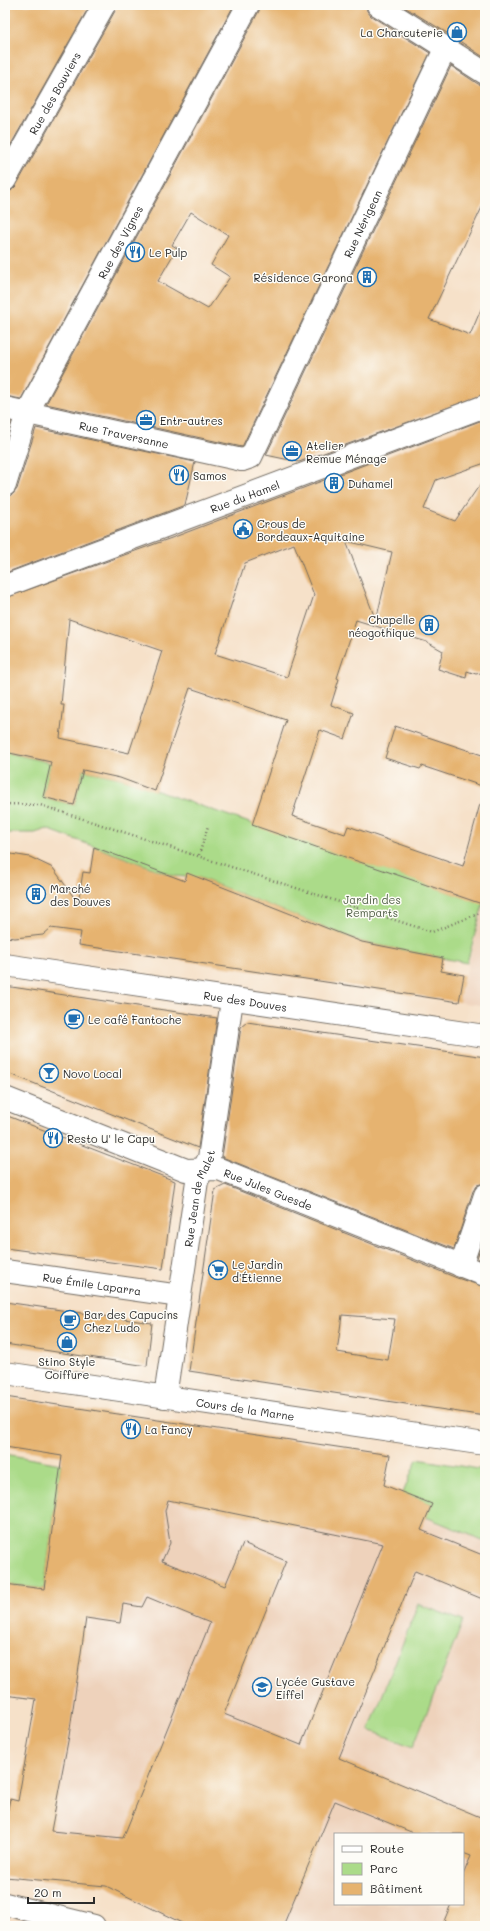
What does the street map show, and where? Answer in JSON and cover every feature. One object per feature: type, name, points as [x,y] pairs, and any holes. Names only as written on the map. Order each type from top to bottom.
[{"type":"street","name":"Rue des Bouviers","points":[[5,180],[104,5]]},
{"type":"street","name":"Rue des Vignes","points":[[5,485],[27,413],[248,5]]},
{"type":"street","points":[[378,5],[485,73]]},
{"type":"street","name":"Rue Nérigean","points":[[242,460],[251,457],[446,47]]},
{"type":"street","name":"Rue du Hamel","points":[[5,586],[485,406]]},
{"type":"street","name":"Rue Traversanne","points":[[5,408],[242,460]]},
{"type":"street","points":[[242,460],[255,492]]},
{"type":"street","name":"Rue des Douves","points":[[5,966],[485,1036]]},
{"type":"street","name":"Rue Jean de Malet","points":[[165,1397],[197,1181],[209,1158],[232,1000]]},
{"type":"street","name":"Rue Jules Guesde","points":[[5,1098],[186,1170],[219,1169],[485,1275]]},
{"type":"street","points":[[461,1266],[485,1195]]},
{"type":"street","name":"Rue Émile Laparra","points":[[5,1271],[180,1296]]},
{"type":"street","name":"Cours de la Marne","points":[[5,1373],[485,1444]]},
{"type":"street","points":[[5,1904],[94,1926]]},
{"type":"path","points":[[5,804],[40,805],[200,855],[432,932],[480,913],[485,914]]},
{"type":"path","points":[[200,855],[208,826]]},
{"type":"shaded area","points":[[485,897],[485,1006],[459,1002]]},
{"type":"shaded area","name":"Lycée Gustave Eiffel","points":[[417,1459],[485,1470],[485,1926],[188,1926],[106,1886],[5,1877],[41,1676],[5,1670],[5,1584],[44,1589],[61,1464],[387,1532]]},
{"type":"green space","name":"Jardin des Remparts","points":[[5,752],[51,763],[43,797],[74,805],[83,770],[120,778],[483,904],[467,963],[362,942],[200,878],[174,876],[47,829],[35,833],[5,833]]},
{"type":"green space","points":[[5,1454],[61,1464],[44,1589],[5,1584]]},
{"type":"green space","points":[[417,1459],[485,1470],[485,1541],[426,1517],[432,1504],[403,1493]]},
{"type":"green space","points":[[418,1604],[463,1621],[413,1747],[369,1730]]},
{"type":"building","points":[[5,5],[90,5],[5,155]]},
{"type":"building","points":[[116,5],[234,5],[21,399],[5,396],[5,192],[11,191],[16,186],[115,11]]},
{"type":"building","points":[[260,5],[366,5],[367,11],[371,16],[430,53],[242,447],[46,404],[259,11]],"holes":[[[191,212],[228,235],[211,265],[230,277],[208,309],[158,281],[177,248],[172,245]]]},
{"type":"building","points":[[401,5],[485,5],[485,58],[452,36]]},
{"type":"building","points":[[451,66],[478,84],[485,85],[485,201],[429,319],[470,335],[485,300],[485,394],[299,462],[266,455]]},
{"type":"building","points":[[485,419],[485,463],[436,480],[424,509],[455,521],[485,477],[485,672],[476,674],[467,671],[466,678],[438,669],[443,651],[427,642],[356,620],[337,678],[339,679],[331,705],[354,713],[345,739],[320,730],[292,816],[345,834],[348,826],[463,866],[480,804],[485,805],[485,905],[252,825],[286,720],[190,688],[155,791],[120,778],[83,770],[74,805],[43,797],[51,762],[5,752],[5,598],[177,536]],"holes":[[[346,541],[392,552],[376,621]],[[294,544],[314,595],[287,677],[215,654],[245,563]],[[69,619],[162,651],[129,753],[60,738],[64,705],[61,705]]]},
{"type":"building","points":[[5,421],[11,422],[5,442]]},
{"type":"building","points":[[36,428],[195,462],[185,505],[5,573],[5,497],[13,494],[17,489]]},
{"type":"building","points":[[395,726],[485,756],[485,787],[422,766],[420,769],[385,758]]},
{"type":"building","points":[[94,847],[185,881],[187,873],[362,942],[443,958],[441,971],[464,975],[459,1002],[79,945],[81,932],[51,928],[43,935],[15,938],[5,937],[5,853],[30,857],[53,868],[78,903],[83,872],[90,873]]},
{"type":"building","points":[[5,986],[217,1018],[198,1148],[5,1072]]},
{"type":"building","points":[[247,1022],[485,1057],[485,1183],[477,1185],[473,1191],[454,1249],[222,1157],[241,1027]]},
{"type":"building","points":[[5,1115],[175,1181],[163,1269],[5,1248]]},
{"type":"building","points":[[225,1185],[457,1278],[485,1287],[485,1416],[189,1371],[215,1190]],"holes":[[[342,1315],[395,1319],[388,1360],[337,1352]]]},
{"type":"building","points":[[485,1234],[485,1262],[477,1258]]},
{"type":"building","points":[[5,1302],[152,1323],[147,1366],[5,1344]]},
{"type":"building","points":[[5,1397],[390,1455],[384,1485],[432,1504],[421,1530],[485,1556],[485,1600],[415,1571],[339,1758],[485,1819],[485,1926],[442,1926],[451,1905],[464,1905],[464,1873],[471,1856],[464,1853],[464,1833],[414,1833],[335,1801],[283,1926],[188,1926],[106,1886],[5,1877],[5,1823],[10,1799],[18,1801],[36,1699],[5,1695],[5,1584],[44,1589],[62,1456],[5,1447]],"holes":[[[168,1500],[383,1544],[301,1745],[224,1714],[286,1561],[243,1543],[225,1586],[162,1561],[170,1543],[165,1511]],[[147,1597],[210,1623],[123,1838],[51,1831],[69,1736],[86,1618],[120,1623],[123,1604],[142,1607]]]},
{"type":"place","name":"La Charcuterie","points":[[457,32]]},
{"type":"place","name":"Le Pulp","points":[[135,252]]},
{"type":"place","name":"Résidence Garona","points":[[367,277]]},
{"type":"place","name":"Entr-autres","points":[[146,420]]},
{"type":"place","name":"Atelier Remue Ménage","points":[[292,451]]},
{"type":"place","name":"Samos","points":[[179,475]]},
{"type":"place","name":"Duhamel","points":[[334,483]]},
{"type":"place","name":"Crous de Bordeaux-Aquitaine","points":[[243,529]]},
{"type":"place","name":"Chapelle néogothique","points":[[429,625]]},
{"type":"place","name":"Marché des Douves","points":[[36,894]]},
{"type":"place","name":"Le café Fantoche","points":[[74,1019]]},
{"type":"place","name":"Novo Local","points":[[49,1073]]},
{"type":"place","name":"Resto U' le Capu","points":[[53,1138]]},
{"type":"place","name":"Le Jardin d'Étienne","points":[[218,1270]]},
{"type":"place","name":"Bar des Capucins Chez Ludo","points":[[70,1320]]},
{"type":"place","name":"Stino Style Coiffure","points":[[67,1342]]},
{"type":"place","name":"La Fancy","points":[[131,1429]]},
{"type":"place","name":"Lycée Gustave Eiffel","points":[[262,1687]]}]
